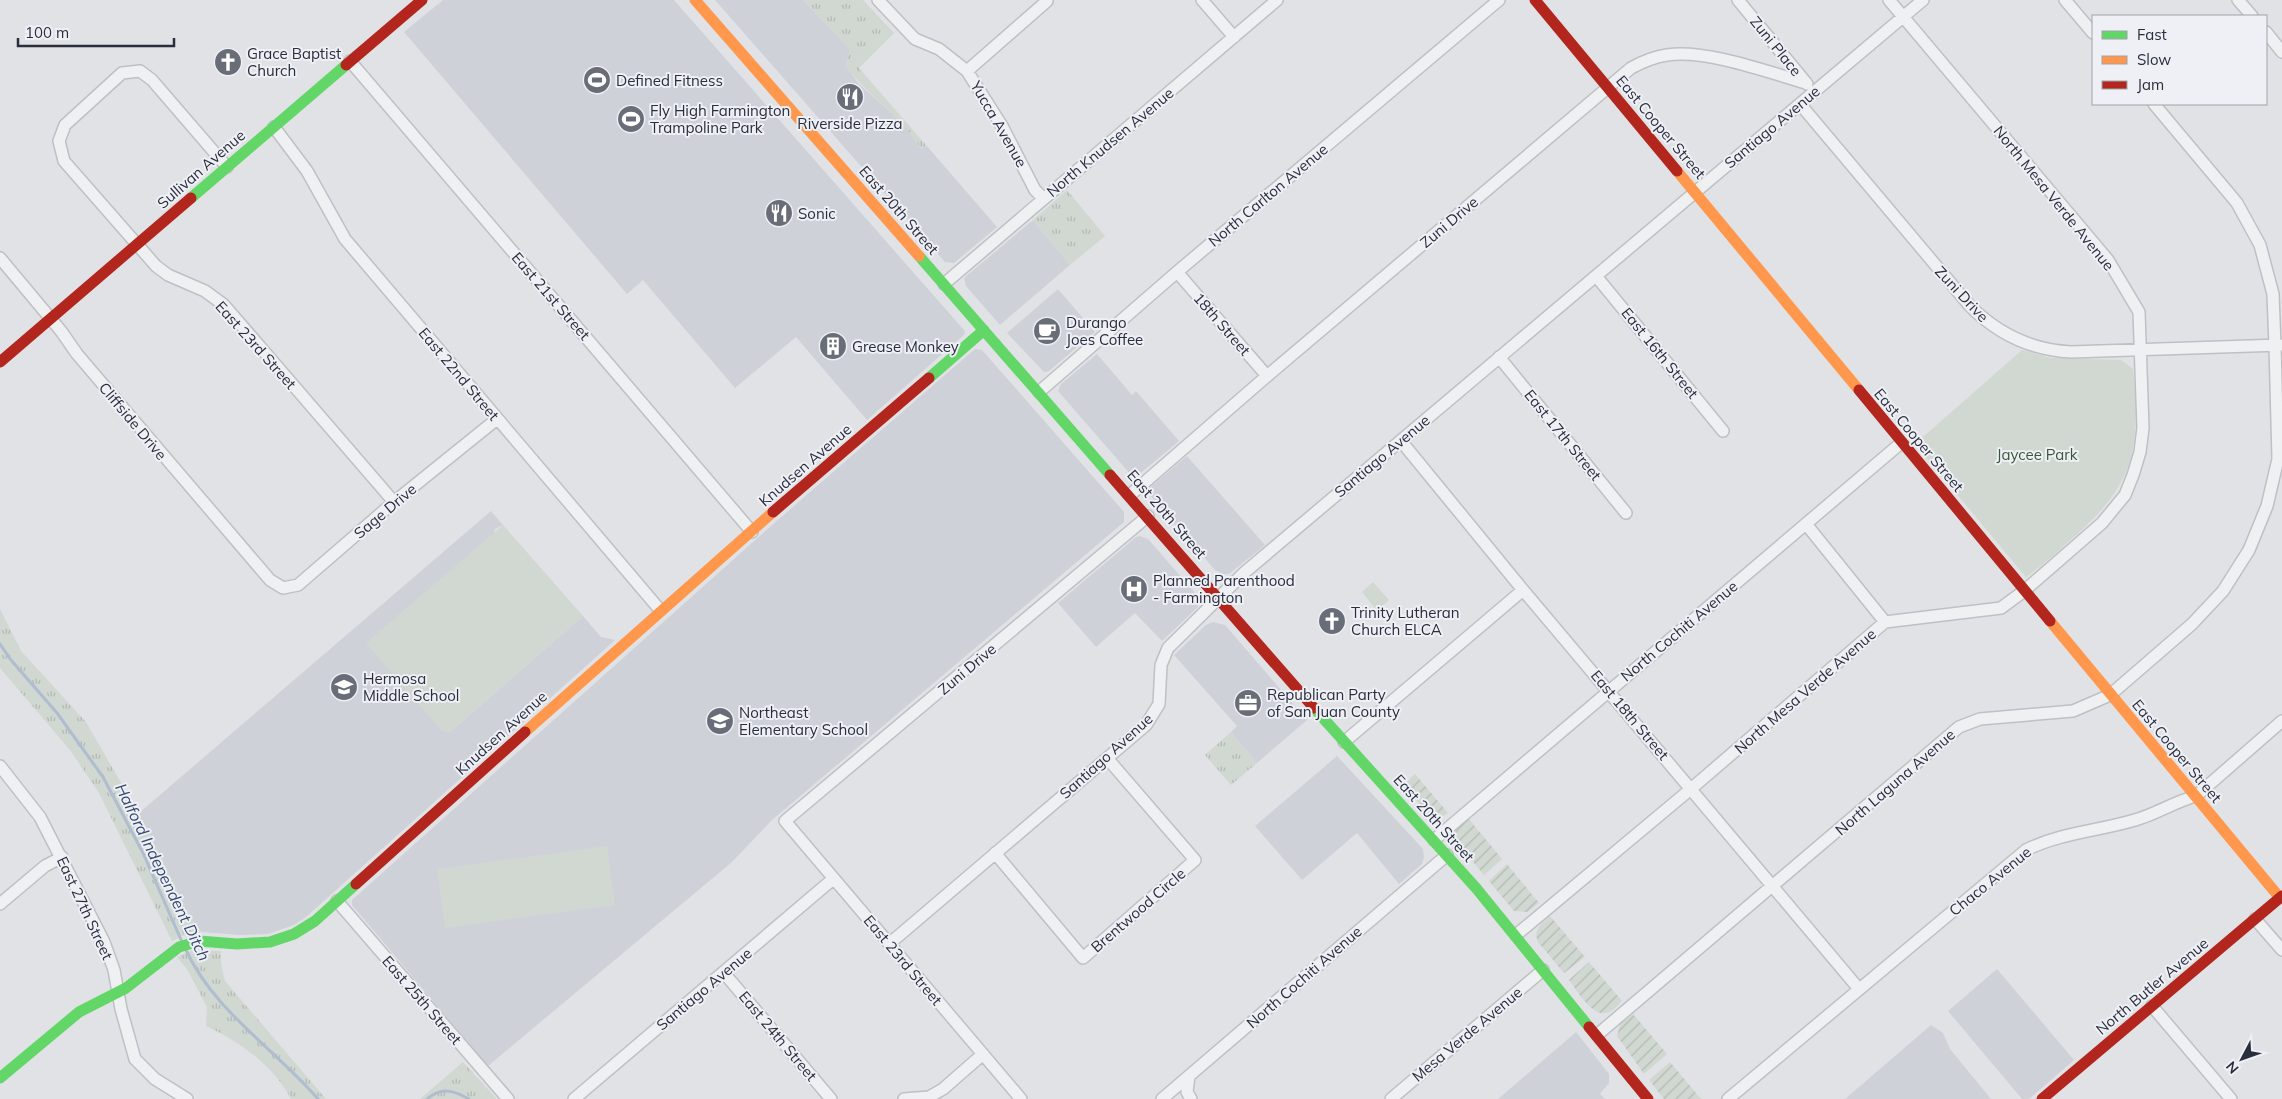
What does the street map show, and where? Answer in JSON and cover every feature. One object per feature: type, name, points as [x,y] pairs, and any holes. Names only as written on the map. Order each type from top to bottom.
[{"type":"street","name":"Sullivan Avenue","points":[[0,362],[422,0]]},
{"type":"street","name":"East 20th Street","points":[[695,0],[1130,495],[1344,742],[1434,840],[1516,935],[1648,1099]]},
{"type":"street","name":"Yucca Avenue","points":[[878,0],[915,39],[939,50],[967,71],[982,91],[1035,190],[1043,198]]},
{"type":"street","points":[[1202,0],[1234,37]]},
{"type":"street","name":"North Knudsen Avenue","points":[[944,284],[1277,0]]},
{"type":"street","name":"North Carlton Avenue","points":[[1039,392],[1177,272],[1498,0]]},
{"type":"street","name":"East Cooper Street","points":[[1536,0],[2110,695],[2281,897]]},
{"type":"street","name":"Zuni Place","points":[[1738,0],[1814,93]]},
{"type":"street","name":"North Mesa Verde Avenue","points":[[1516,935],[1692,788],[1885,622],[2001,608],[2024,591],[2102,523],[2120,503],[2138,464],[2143,434],[2139,312],[2108,260],[1889,0]]},
{"type":"street","name":"Santiago Avenue","points":[[889,944],[1152,718],[1159,704],[1161,665],[1168,648],[1245,572],[1923,0]]},
{"type":"street","points":[[2065,0],[2092,32]]},
{"type":"street","points":[[2238,0],[2251,15]]},
{"type":"street","points":[[967,71],[1047,1]]},
{"type":"street","points":[[2267,33],[2282,52]]},
{"type":"street","name":"Zuni Drive","points":[[1130,495],[1266,376],[1631,68],[1649,59],[1668,54],[1696,55],[1736,63],[1806,83]]},
{"type":"street","name":"East 21st Street","points":[[350,61],[752,532]]},
{"type":"street","name":"East 23rd Street","points":[[226,167],[152,80],[140,71],[122,73],[65,125],[60,141],[64,161],[136,245],[168,275],[205,292],[224,305],[394,502]]},
{"type":"street","name":"Zuni Drive","points":[[1800,104],[1970,306],[1991,326],[2024,342],[2052,350],[2071,352],[2278,346]]},
{"type":"street","name":"North Laguna Avenue","points":[[1597,1035],[1959,728],[1980,720],[2073,711],[2110,695],[2192,624],[2223,590],[2249,550],[2267,506],[2278,459],[2278,346],[2273,294],[2260,246],[2237,203],[2155,105]]},
{"type":"street","name":"East 22nd Street","points":[[274,126],[307,171],[345,239],[660,610]]},
{"type":"street","name":"Cliffside Drive","points":[[0,258],[51,318],[89,369],[270,580]]},
{"type":"street","name":"18th Street","points":[[1177,272],[1266,376]]},
{"type":"street","name":"East 16th Street","points":[[1596,276],[1723,431]]},
{"type":"street","name":"Knudsen Avenue","points":[[0,1078],[79,1012],[118,993],[166,955],[184,944],[199,941],[237,944],[270,942],[305,928],[660,610],[984,330]]},
{"type":"street","name":"East 17th Street","points":[[1499,358],[1626,513]]},
{"type":"street","name":"Sage Drive","points":[[270,580],[282,588],[298,584],[394,502],[497,419]]},
{"type":"street","name":"East 18th Street","points":[[1401,441],[1523,590],[1860,989]]},
{"type":"street","name":"North Cochiti Avenue","points":[[1434,840],[1901,443]]},
{"type":"street","name":"Zuni Drive","points":[[785,821],[1148,516]]},
{"type":"street","points":[[1806,524],[1885,622]]},
{"type":"street","points":[[1344,742],[1523,590]]},
{"type":"street","name":"Chaco Avenue","points":[[1728,1099],[2026,850],[2062,836],[2157,814],[2179,801],[2196,796],[2282,721]]},
{"type":"street","name":"Brentwood Circle","points":[[995,853],[1083,958],[1195,860],[1107,758]]},
{"type":"street","name":"East 27th Street","points":[[0,766],[34,807],[62,857],[104,942],[114,970],[135,1059],[155,1080],[187,1099]]},
{"type":"street","name":"East 23rd Street","points":[[785,821],[1021,1099]]},
{"type":"street","name":"North Cochiti Avenue","points":[[1162,1099],[1447,855]]},
{"type":"street","points":[[0,904],[45,866],[62,857]]},
{"type":"street","name":"Santiago Avenue","points":[[574,1099],[724,973],[833,878]]},
{"type":"street","name":"North Butler Avenue","points":[[2049,1097],[2152,1006],[2281,897]]},
{"type":"street","name":"East 25th Street","points":[[337,901],[508,1099]]},
{"type":"street","points":[[2255,919],[2282,950]]},
{"type":"street","name":"Mesa Verde Avenue","points":[[1391,1099],[1544,970]]},
{"type":"street","name":"East 24th Street","points":[[724,973],[831,1099]]},
{"type":"street","points":[[2152,1006],[2232,1099]]},
{"type":"street","points":[[904,1099],[929,1097],[943,1089],[983,1054]]},
{"type":"street","points":[[1189,1076],[1187,1092],[1191,1099]]},
{"type":"shaded area","points":[[443,0],[674,0],[964,330],[965,334],[867,420],[796,337],[735,388],[643,280],[627,294],[404,32]]},
{"type":"shaded area","points":[[715,0],[803,0],[850,49],[846,66],[859,84],[905,125],[921,149],[926,145],[997,227],[954,263],[945,262]]},
{"type":"shaded area","points":[[1033,220],[1070,265],[1000,325],[966,286],[964,278]]},
{"type":"shaded area","points":[[1058,289],[1095,332],[1049,371],[1044,372],[1007,333]]},
{"type":"shaded area","name":"Northeast Elementary School","points":[[975,349],[982,350],[1124,512],[1124,522],[772,820],[732,862],[488,1066],[352,905],[352,900],[772,525]]},
{"type":"shaded area","points":[[1097,354],[1132,395],[1136,391],[1179,441],[1136,477],[1132,476],[1058,391],[1061,384]]},
{"type":"shaded area","points":[[1187,456],[1265,545],[1229,574],[1223,574],[1215,570],[1148,493],[1149,488]]},
{"type":"shaded area","name":"Hermosa Middle School","points":[[491,511],[503,525],[495,529],[441,730],[450,732],[583,616],[601,637],[615,640],[306,917],[294,925],[268,934],[240,935],[202,932],[194,923],[139,813]]},
{"type":"shaded area","points":[[1140,536],[1148,539],[1196,594],[1198,607],[1162,641],[1135,613],[1096,647],[1058,603],[1136,537]]},
{"type":"shaded area","points":[[1213,622],[1225,625],[1307,720],[1257,763],[1231,732],[1237,726],[1174,655],[1206,625]]},
{"type":"shaded area","points":[[1337,756],[1423,849],[1424,857],[1422,864],[1399,884],[1357,833],[1302,880],[1255,826]]},
{"type":"shaded area","points":[[1997,969],[2074,1060],[2029,1099],[2022,1099],[1948,1011]]},
{"type":"shaded area","points":[[1931,1025],[1943,1033],[1950,1049],[1991,1099],[1845,1099]]},
{"type":"shaded area","points":[[1576,1032],[1609,1074],[1609,1083],[1600,1094],[1605,1099],[1498,1099]]},
{"type":"green space","points":[[803,0],[863,0],[894,33],[859,68],[926,145],[921,149],[905,126],[855,77],[846,66],[850,49]]},
{"type":"green space","points":[[1067,190],[1105,236],[1070,265],[1033,220]]},
{"type":"green space","name":"Jaycee Park","points":[[2022,350],[2051,358],[2121,360],[2133,369],[2136,424],[2128,467],[2119,486],[2090,523],[2026,577],[1915,444]]},
{"type":"green space","points":[[503,525],[583,616],[450,732],[441,730],[366,643]]},
{"type":"green space","points":[[1373,582],[1389,600],[1377,611],[1362,592]]},
{"type":"green space","points":[[0,609],[21,651],[86,722],[148,830],[194,923],[202,932],[182,936],[172,941],[99,793],[70,750],[0,668]]},
{"type":"green space","points":[[1231,732],[1257,763],[1231,785],[1205,755]]},
{"type":"green space","points":[[1415,774],[1448,813],[1440,818],[1430,815],[1403,786]]},
{"type":"green space","points":[[1468,818],[1502,859],[1484,875],[1455,840],[1456,829]]},
{"type":"green space","points":[[607,846],[615,905],[445,928],[437,869]]},
{"type":"green space","points":[[1507,864],[1539,903],[1527,912],[1514,911],[1489,881]]},
{"type":"green space","points":[[1550,916],[1585,957],[1564,973],[1538,942],[1536,934],[1539,927]]},
{"type":"green space","points":[[193,950],[221,951],[221,964],[225,981],[326,1099],[291,1099],[284,1087],[265,1065],[231,1039],[206,1026],[207,1007],[187,969],[177,957]]},
{"type":"green space","points":[[1589,962],[1622,1001],[1606,1013],[1600,1013],[1590,1007],[1569,980]]},
{"type":"green space","points":[[1633,1014],[1667,1054],[1644,1074],[1617,1036],[1620,1024]]},
{"type":"green space","points":[[463,1062],[497,1099],[420,1099]]},
{"type":"green space","points":[[1670,1062],[1701,1099],[1664,1099],[1649,1080]]},
{"type":"waterway","name":"Halford Independent Ditch","points":[[0,644],[11,660],[57,713],[103,777],[143,853],[182,942]]},
{"type":"waterway","name":"Halford Independent Ditch","points":[[186,950],[212,992],[246,1029],[318,1099]]},
{"type":"waterway","name":"Halford Independent Ditch","points":[[427,1099],[443,1091],[453,1092],[469,1099]]},
{"type":"traffic: fast","points":[[191,198],[346,65]]},
{"type":"traffic: fast","points":[[919,256],[1110,475]]},
{"type":"traffic: fast","points":[[929,378],[984,330]]},
{"type":"traffic: fast","points":[[1314,708],[1476,888],[1589,1027]]},
{"type":"traffic: fast","points":[[0,1078],[79,1012],[126,988],[179,947],[199,941],[237,944],[270,942],[294,934],[315,921],[356,884]]},
{"type":"traffic: slow","points":[[695,0],[919,256]]},
{"type":"traffic: slow","points":[[1677,171],[1859,390]]},
{"type":"traffic: slow","points":[[525,732],[773,512]]},
{"type":"traffic: slow","points":[[2050,621],[2280,898]]},
{"type":"traffic: jam","points":[[346,65],[422,0]]},
{"type":"traffic: jam","points":[[1535,0],[1677,171]]},
{"type":"traffic: jam","points":[[0,362],[191,198]]},
{"type":"traffic: jam","points":[[773,512],[929,378]]},
{"type":"traffic: jam","points":[[1859,390],[2050,621]]},
{"type":"traffic: jam","points":[[1110,475],[1314,708]]},
{"type":"traffic: jam","points":[[356,884],[525,732]]},
{"type":"traffic: jam","points":[[2042,1099],[2282,896]]},
{"type":"traffic: jam","points":[[1589,1027],[1648,1099]]},
{"type":"place","name":"Grace Baptist Church","points":[[228,62]]},
{"type":"place","name":"Defined Fitness","points":[[597,80]]},
{"type":"place","name":"Riverside Pizza","points":[[850,97]]},
{"type":"place","name":"Fly High Farmington Trampoline Park","points":[[631,119]]},
{"type":"place","name":"Sonic","points":[[779,213]]},
{"type":"place","name":"Durango Joes Coffee","points":[[1047,331]]},
{"type":"place","name":"Grease Monkey","points":[[833,346]]},
{"type":"place","name":"Planned Parenthood - Farmington","points":[[1134,589]]},
{"type":"place","name":"Trinity Lutheran Church ELCA","points":[[1332,621]]},
{"type":"place","name":"Hermosa Middle School","points":[[344,687]]},
{"type":"place","name":"Republican Party of San Juan County","points":[[1248,703]]},
{"type":"place","name":"Northeast Elementary School","points":[[720,721]]}]
